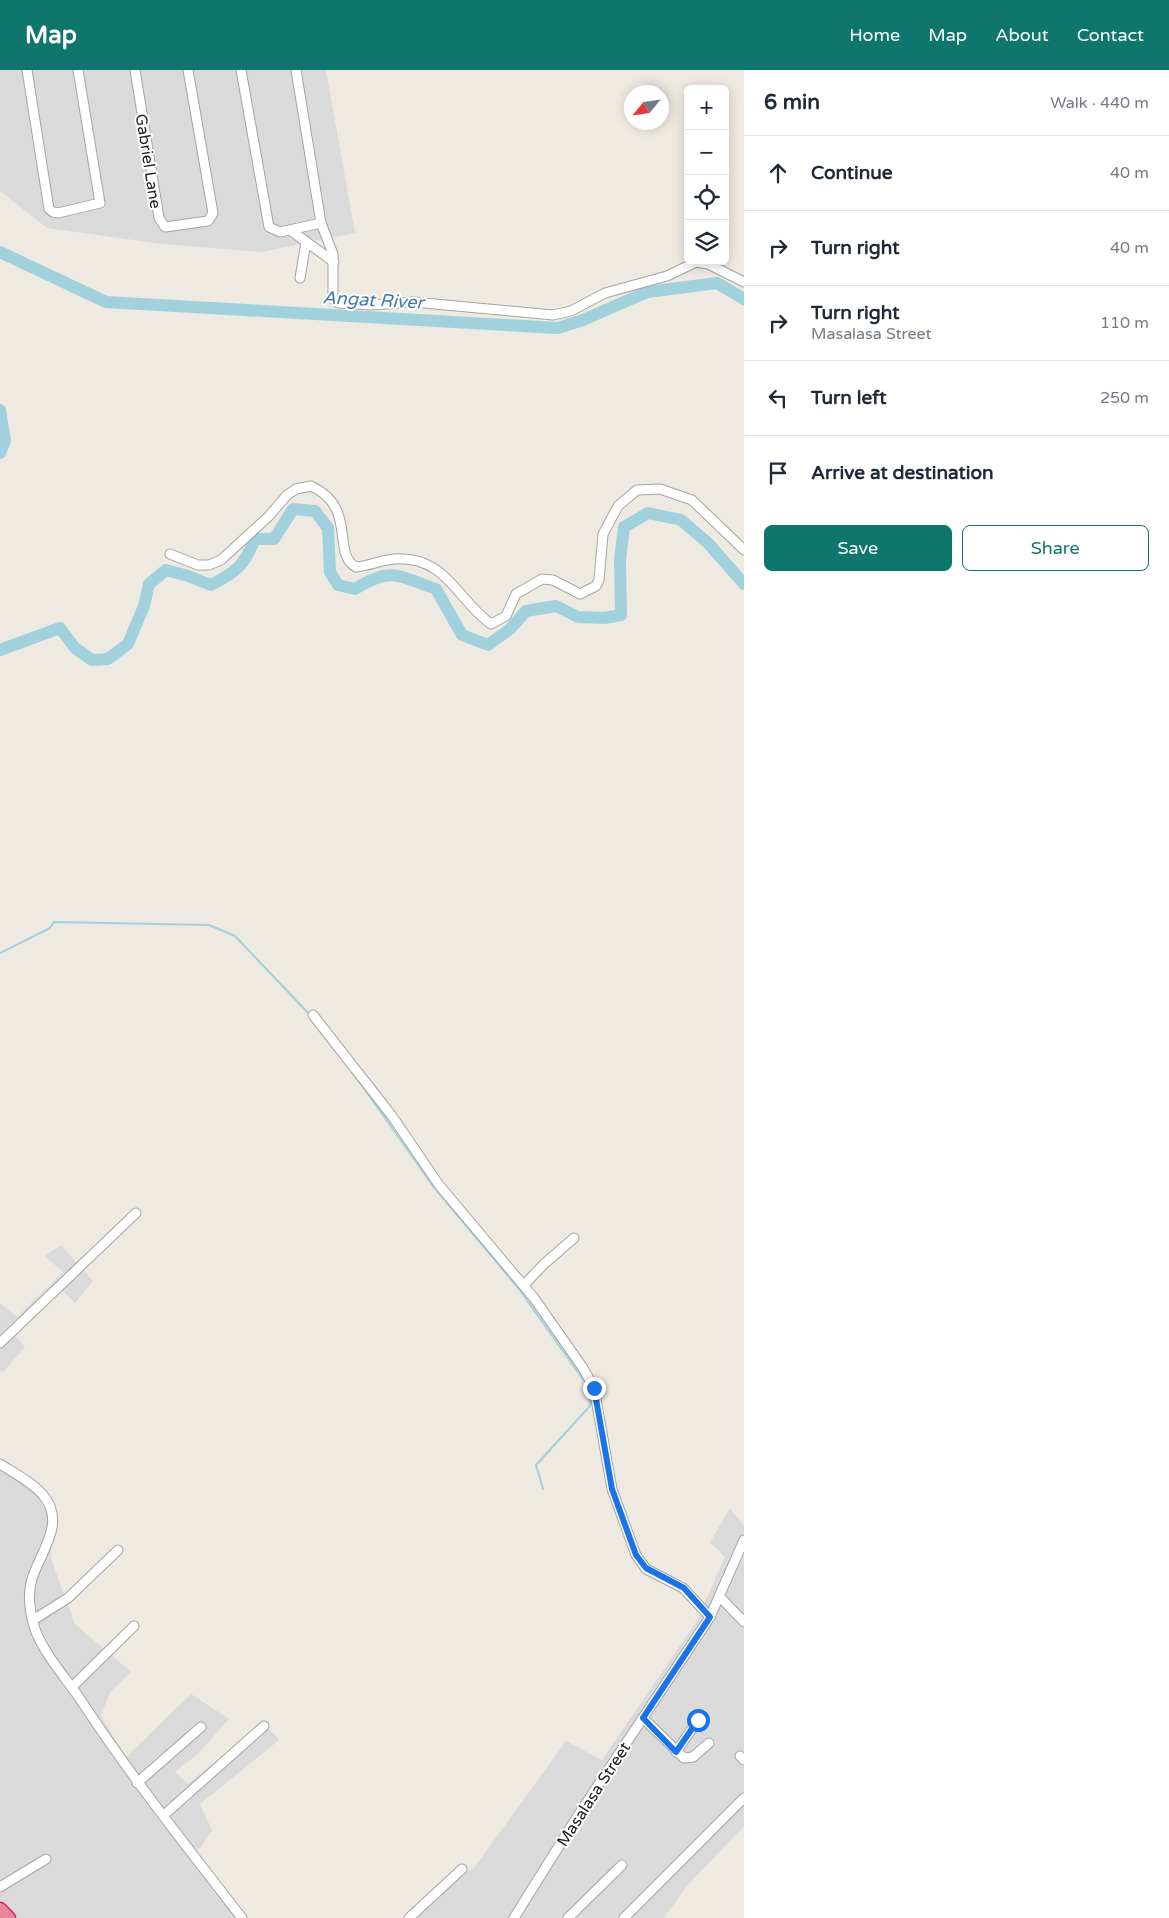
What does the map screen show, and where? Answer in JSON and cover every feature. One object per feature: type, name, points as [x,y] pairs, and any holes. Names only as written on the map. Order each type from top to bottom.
[{"type":"highway","points":[[0,1909],[8,1918]]},
{"type":"street","points":[[26,70],[49,209],[58,213],[98,205],[100,198],[78,70]]},
{"type":"street","name":"Gabriel Lane","points":[[135,70],[158,218],[165,226],[208,220],[213,213],[188,70]]},
{"type":"street","points":[[241,70],[267,220],[274,231],[290,230],[321,223]]},
{"type":"street","points":[[296,70],[321,223],[329,239],[334,262],[333,299],[338,303],[371,305],[413,302],[553,315],[571,311],[605,293],[667,276],[696,262],[708,264],[744,282]]},
{"type":"street","points":[[290,230],[334,262]]},
{"type":"street","points":[[300,278],[306,242]]},
{"type":"street","points":[[170,554],[198,565],[209,566],[221,560],[269,516],[287,495],[296,489],[312,486],[331,498],[338,509],[346,556],[350,564],[356,567],[393,560],[419,560],[433,567],[451,581],[491,624],[506,616],[516,594],[542,579],[553,580],[580,594],[596,586],[599,580],[603,534],[618,506],[637,490],[660,489],[692,500],[744,550]]},
{"type":"street","points":[[313,1015],[377,1097],[439,1185],[524,1285],[582,1368],[594,1388],[612,1489],[638,1559],[650,1571],[684,1588],[710,1617]]},
{"type":"street","points":[[377,1097],[385,1091]]},
{"type":"street","points":[[0,1343],[136,1213]]},
{"type":"street","points":[[524,1285],[574,1238]]},
{"type":"street","points":[[0,1464],[38,1490],[48,1503],[52,1516],[50,1540],[31,1583],[30,1603],[39,1637],[137,1783],[164,1815],[242,1918]]},
{"type":"street","name":"Masalasa Street","points":[[514,1918],[579,1814],[710,1617],[741,1552],[744,1540]]},
{"type":"street","points":[[33,1620],[68,1598],[118,1550]]},
{"type":"street","points":[[720,1598],[744,1622]]},
{"type":"street","points":[[72,1687],[134,1626]]},
{"type":"street","points":[[643,1718],[676,1752],[687,1760],[709,1743]]},
{"type":"street","points":[[676,1752],[698,1720]]},
{"type":"street","points":[[164,1815],[264,1726]]},
{"type":"street","points":[[137,1783],[200,1727]]},
{"type":"street","points":[[624,1918],[744,1798]]},
{"type":"street","points":[[0,1887],[46,1859]]},
{"type":"street","points":[[568,1918],[622,1866]]},
{"type":"street","points":[[409,1918],[462,1870]]},
{"type":"shaded area","points":[[0,70],[326,70],[355,233],[262,252],[162,244],[47,228],[0,191]]},
{"type":"shaded area","points":[[61,1245],[93,1281],[75,1303],[57,1285],[9,1329],[25,1347],[3,1372],[0,1370],[0,1303],[17,1317],[63,1272],[45,1256]]},
{"type":"shaded area","points":[[0,1464],[39,1489],[52,1524],[51,1559],[75,1624],[131,1672],[110,1692],[101,1716],[126,1757],[191,1694],[229,1719],[199,1753],[175,1772],[188,1784],[263,1722],[279,1740],[200,1804],[212,1830],[201,1847],[195,1851],[246,1918],[0,1918]]},
{"type":"shaded area","points":[[730,1508],[744,1526],[744,1826],[687,1886],[664,1918],[406,1918],[440,1885],[474,1868],[566,1741],[602,1760],[696,1622],[725,1557],[710,1542]]},
{"type":"waterway","name":"Angat River","points":[[0,252],[106,302],[558,328],[583,320],[647,292],[717,283],[744,299]]},
{"type":"waterway","points":[[0,410],[5,441],[0,453]]},
{"type":"waterway","points":[[0,650],[60,628],[75,648],[92,660],[108,659],[128,644],[144,606],[149,584],[166,570],[211,585],[233,572],[243,562],[255,539],[274,539],[293,509],[315,511],[328,528],[330,572],[338,585],[355,589],[378,577],[387,575],[403,577],[436,589],[462,635],[488,645],[510,629],[526,611],[556,606],[578,617],[604,618],[621,615],[620,560],[624,527],[648,513],[681,520],[708,543],[744,584]]},
{"type":"waterway","points":[[0,953],[50,928],[54,922],[209,925],[235,936],[310,1015]]},
{"type":"waterway","points":[[356,1077],[433,1186],[519,1289],[589,1388],[590,1406],[536,1465],[543,1489]]},
{"type":"route","points":[[594,1388],[612,1489],[640,1563],[662,1578],[684,1588],[710,1617],[643,1718],[676,1752],[698,1720]]}]
